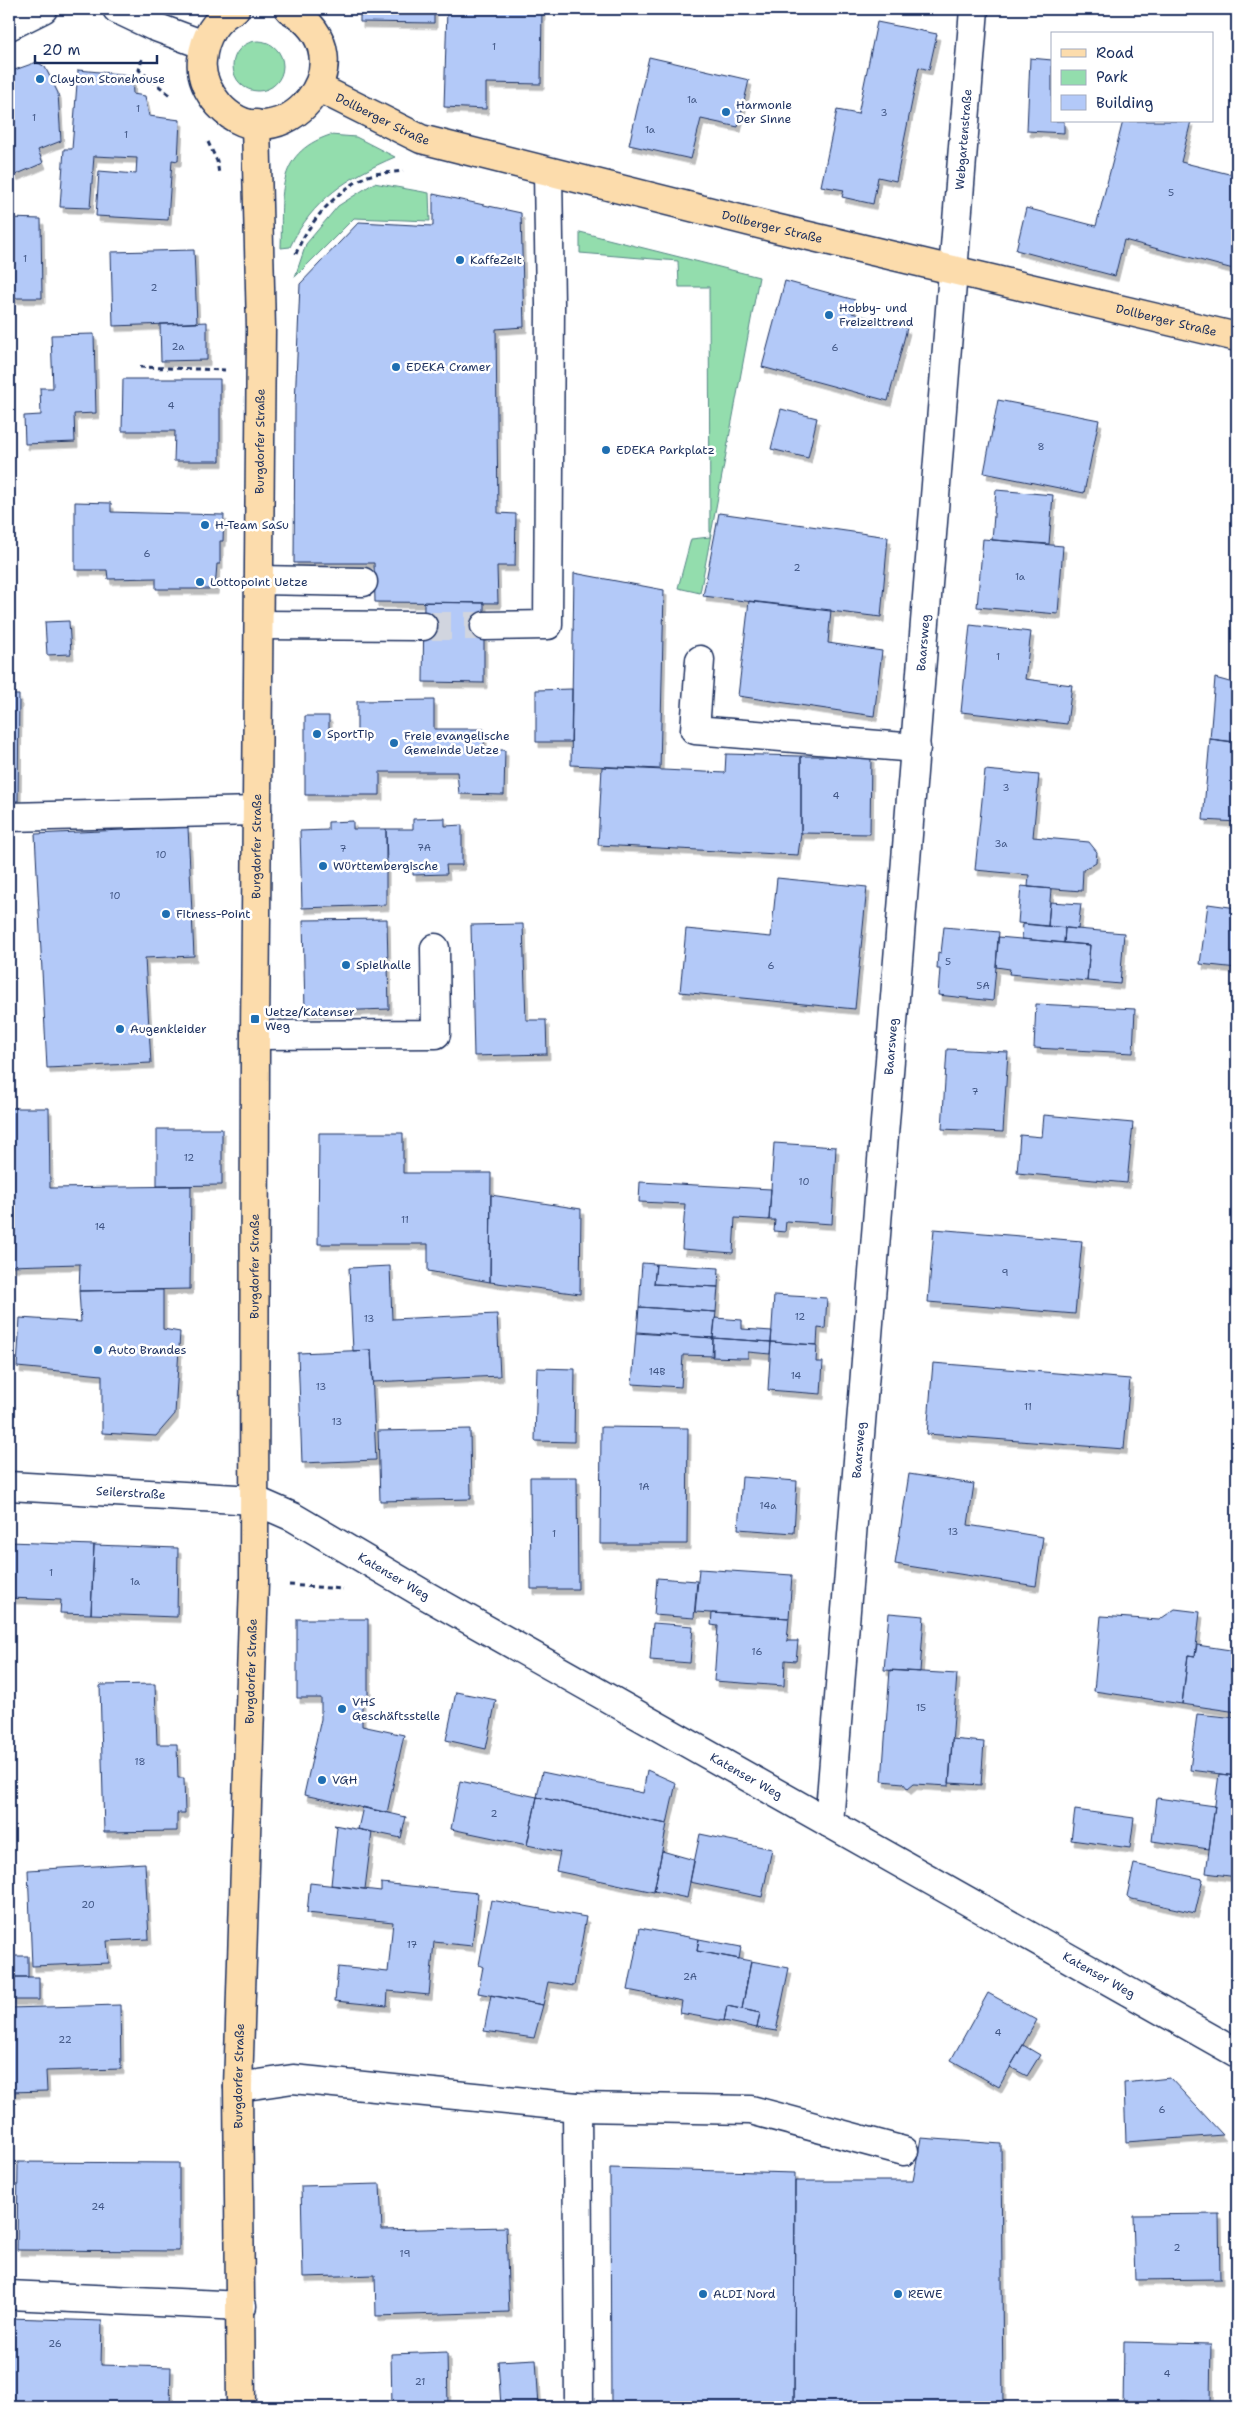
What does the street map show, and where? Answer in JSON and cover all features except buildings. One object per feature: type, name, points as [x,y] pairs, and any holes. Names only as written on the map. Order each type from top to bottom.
[{"type":"main road","points":[[235,9],[227,13],[213,27],[204,45],[202,62],[204,80],[212,96],[231,115],[256,124],[275,123],[293,116],[308,104],[319,88],[323,68],[322,48],[314,30],[301,15],[290,9]]},
{"type":"main road","name":"Dollberger Straße","points":[[319,88],[421,139],[548,172],[1237,337]]},
{"type":"main road","name":"Burgdorfer Straße","points":[[241,2407],[242,2306],[238,2087],[254,1592],[255,1035],[261,372],[256,124]]},
{"type":"street","points":[[9,26],[43,9]]},
{"type":"street","points":[[117,9],[153,26],[204,45]]},
{"type":"street","name":"Webgartenstraße","points":[[954,270],[974,9]]},
{"type":"street","points":[[485,626],[548,625],[550,295],[548,172]]},
{"type":"street","name":"Baarsweg","points":[[829,1824],[954,270]]},
{"type":"street","points":[[259,580],[364,582]]},
{"type":"street","points":[[259,625],[423,626]]},
{"type":"street","points":[[700,660],[694,730],[916,748]]},
{"type":"street","points":[[9,817],[257,811]]},
{"type":"street","points":[[255,1035],[436,1034],[435,948]]},
{"type":"street","name":"Seilerstraße","points":[[9,1486],[254,1500]]},
{"type":"street","name":"Katenser Weg","points":[[254,1500],[293,1517],[427,1596],[1237,2053]]},
{"type":"street","points":[[238,2087],[293,2079],[576,2107],[751,2110],[904,2151]]},
{"type":"street","points":[[576,2107],[579,2407]]},
{"type":"street","points":[[9,2295],[242,2306]]},
{"type":"path","points":[[139,70],[176,101]]},
{"type":"path","points":[[206,138],[217,161],[220,179]]},
{"type":"path","points":[[294,263],[301,238],[333,198],[368,176],[413,170],[421,139]]},
{"type":"path","points":[[140,367],[261,372]]},
{"type":"green space","points":[[253,41],[263,41],[276,48],[283,61],[283,71],[276,84],[263,91],[253,91],[244,87],[237,80],[233,71],[233,61],[237,52],[244,45]]},
{"type":"green space","points":[[330,135],[356,137],[395,157],[362,173],[333,192],[309,216],[290,247],[281,248],[282,195],[290,166],[299,154],[312,143]]},
{"type":"green space","points":[[374,183],[429,193],[430,221],[354,218],[295,277],[306,244],[338,206]]},
{"type":"green space","points":[[580,232],[759,277],[700,593],[678,588],[691,539],[710,537],[709,287],[679,287],[678,261],[580,253]]},
{"type":"tunnel","points":[[423,626],[485,626]]},
{"type":"place","name":"Clayton Stonehouse","points":[[40,79]]},
{"type":"place","name":"Harmonie Der Sinne","points":[[726,112]]},
{"type":"place","name":"KaffeZeit","points":[[460,260]]},
{"type":"place","name":"Hobby- und Freizeittrend","points":[[829,315]]},
{"type":"place","name":"EDEKA Cramer","points":[[396,367]]},
{"type":"place","name":"EDEKA Parkplatz","points":[[606,450]]},
{"type":"place","name":"H-Team SaSu","points":[[205,525]]},
{"type":"place","name":"Lottopoint Uetze","points":[[200,582]]},
{"type":"place","name":"SportTip","points":[[317,734]]},
{"type":"place","name":"Freie evangelische Gemeinde Uetze","points":[[394,743]]},
{"type":"place","name":"Württembergische","points":[[323,866]]},
{"type":"place","name":"Fitness-Point","points":[[166,914]]},
{"type":"place","name":"Spielhalle","points":[[346,965]]},
{"type":"place","name":"Uetze/Katenser Weg","points":[[255,1019]]},
{"type":"place","name":"Augenkleider","points":[[120,1029]]},
{"type":"place","name":"Auto Brandes","points":[[98,1350]]},
{"type":"place","name":"VHS Geschäftsstelle","points":[[342,1709]]},
{"type":"place","name":"VGH","points":[[322,1780]]},
{"type":"place","name":"ALDI Nord","points":[[703,2294]]},
{"type":"place","name":"REWE","points":[[898,2294]]}]
